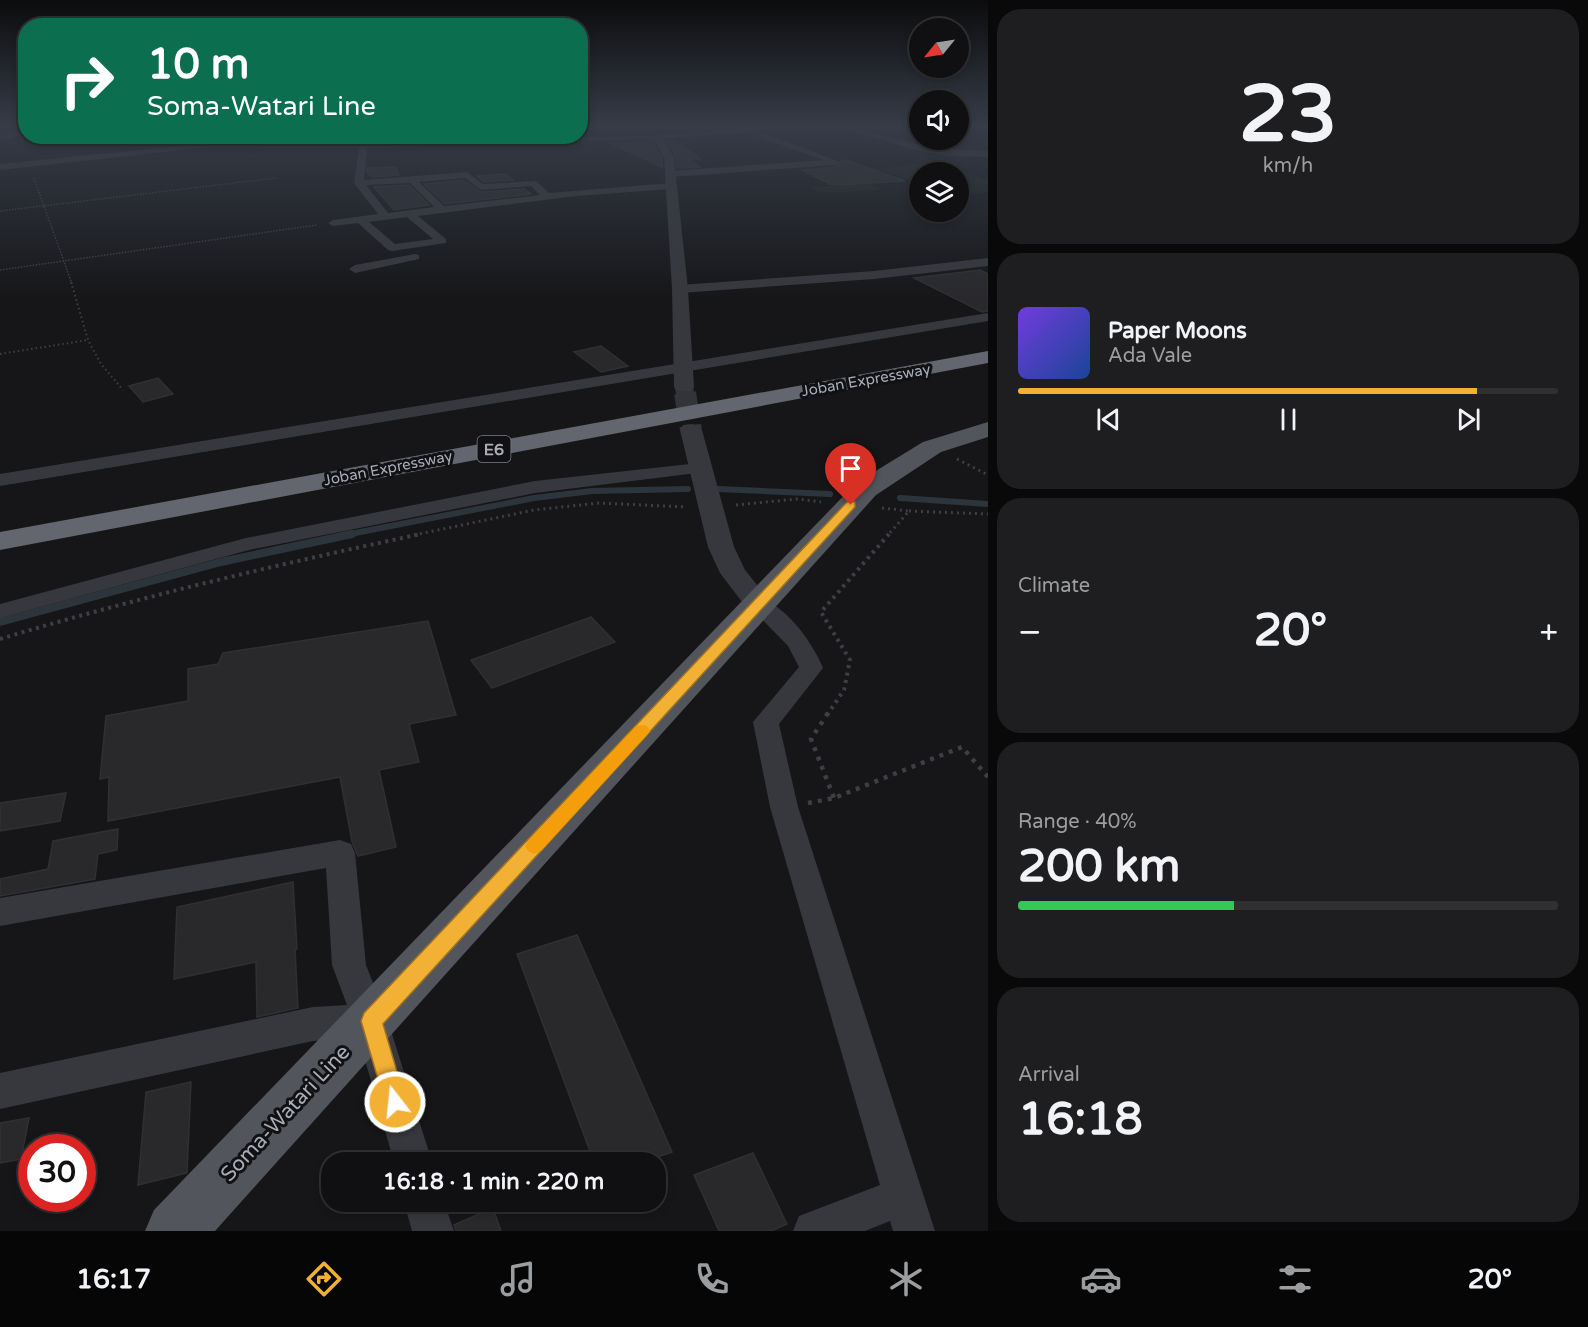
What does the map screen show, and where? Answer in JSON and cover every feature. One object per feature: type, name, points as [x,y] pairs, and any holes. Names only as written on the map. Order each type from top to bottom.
[{"type":"highway","name":"Joban Expressway","points":[[0,520],[988,342]]},
{"type":"highway","name":"Joban Expressway","points":[[0,541],[988,357]]},
{"type":"main road","name":"Soma-Watari Line","points":[[176,1231],[866,489],[932,447],[988,429]]},
{"type":"street","points":[[360,184],[386,216]]},
{"type":"street","points":[[416,184],[442,210]]},
{"type":"street","points":[[478,184],[481,187],[514,184]]},
{"type":"street","points":[[535,184],[548,196]]},
{"type":"street","points":[[333,223],[642,184]]},
{"type":"street","points":[[671,184],[680,289],[684,387]]},
{"type":"street","points":[[355,269],[450,251],[442,241],[410,214]]},
{"type":"street","points":[[361,220],[392,248],[442,241]]},
{"type":"street","points":[[680,289],[874,275],[988,262]]},
{"type":"street","points":[[0,480],[684,369],[988,316]]},
{"type":"street","points":[[691,430],[721,547],[733,573],[759,604],[806,650],[811,668],[766,722],[784,807],[908,1214],[814,1231]]},
{"type":"street","points":[[0,611],[246,544],[535,487],[699,468]]},
{"type":"street","points":[[0,912],[339,853],[349,965],[371,1021],[410,1152]]},
{"type":"street","points":[[0,1091],[313,1024],[371,1021]]},
{"type":"street","points":[[427,1212],[433,1231]]},
{"type":"path","points":[[36,184],[65,261],[88,340],[101,364],[123,390]]},
{"type":"path","points":[[0,211],[221,184]]},
{"type":"path","points":[[0,270],[333,223]]},
{"type":"path","points":[[0,354],[88,340]]},
{"type":"path","points":[[0,639],[90,612],[270,566],[534,510],[599,503],[711,508],[797,499],[909,511],[988,514]]},
{"type":"path","points":[[834,798],[811,739],[844,690],[850,660],[820,612],[909,511]]},
{"type":"path","points":[[784,807],[834,798],[962,747],[988,777]]},
{"type":"shaded area","points":[[872,184],[884,190],[820,193],[811,187]]},
{"type":"shaded area","points":[[969,184],[988,184],[988,192],[969,195]]},
{"type":"building","points":[[424,184],[470,184],[481,192],[524,189],[531,194],[445,204]]},
{"type":"building","points":[[409,185],[429,205],[394,210],[374,187]]},
{"type":"building","points":[[980,270],[988,274],[988,311],[982,312],[914,278]]},
{"type":"building","points":[[601,346],[628,366],[601,372],[574,352]]},
{"type":"building","points":[[158,378],[173,394],[143,402],[129,386]]},
{"type":"building","points":[[591,617],[615,642],[492,688],[471,660]]},
{"type":"building","points":[[428,621],[456,715],[409,724],[419,762],[379,770],[396,847],[358,856],[352,842],[340,777],[108,821],[109,777],[100,779],[106,716],[188,701],[188,669],[218,664],[223,653]]},
{"type":"building","points":[[66,793],[60,821],[0,831],[0,803]]},
{"type":"building","points":[[118,829],[117,850],[98,854],[95,879],[0,896],[0,879],[48,869],[53,841]]},
{"type":"building","points":[[293,882],[298,1008],[257,1017],[256,962],[174,979],[177,907]]},
{"type":"building","points":[[577,935],[672,1152],[666,1154],[666,1152],[590,1152],[517,954]]},
{"type":"building","points":[[191,1082],[187,1173],[138,1185],[146,1092]]},
{"type":"building","points":[[29,1118],[26,1134],[18,1134],[18,1160],[0,1163],[0,1123]]},
{"type":"building","points":[[753,1153],[787,1224],[771,1231],[719,1231],[694,1175]]},
{"type":"building","points":[[484,1212],[494,1212],[501,1231],[456,1231],[454,1225]]},
{"type":"waterway","points":[[345,535],[534,498],[592,491],[688,489]]},
{"type":"waterway","points":[[718,489],[830,494]]},
{"type":"waterway","points":[[900,498],[988,504]]},
{"type":"waterway","points":[[0,622],[221,562],[352,534]]},
{"type":"tunnel","points":[[684,387],[685,394]]},
{"type":"tunnel","points":[[685,393],[691,430]]},
{"type":"slow traffic","points":[[534,846],[642,731]]},
{"type":"route","points":[[395,1102],[371,1021],[851,505]]}]
